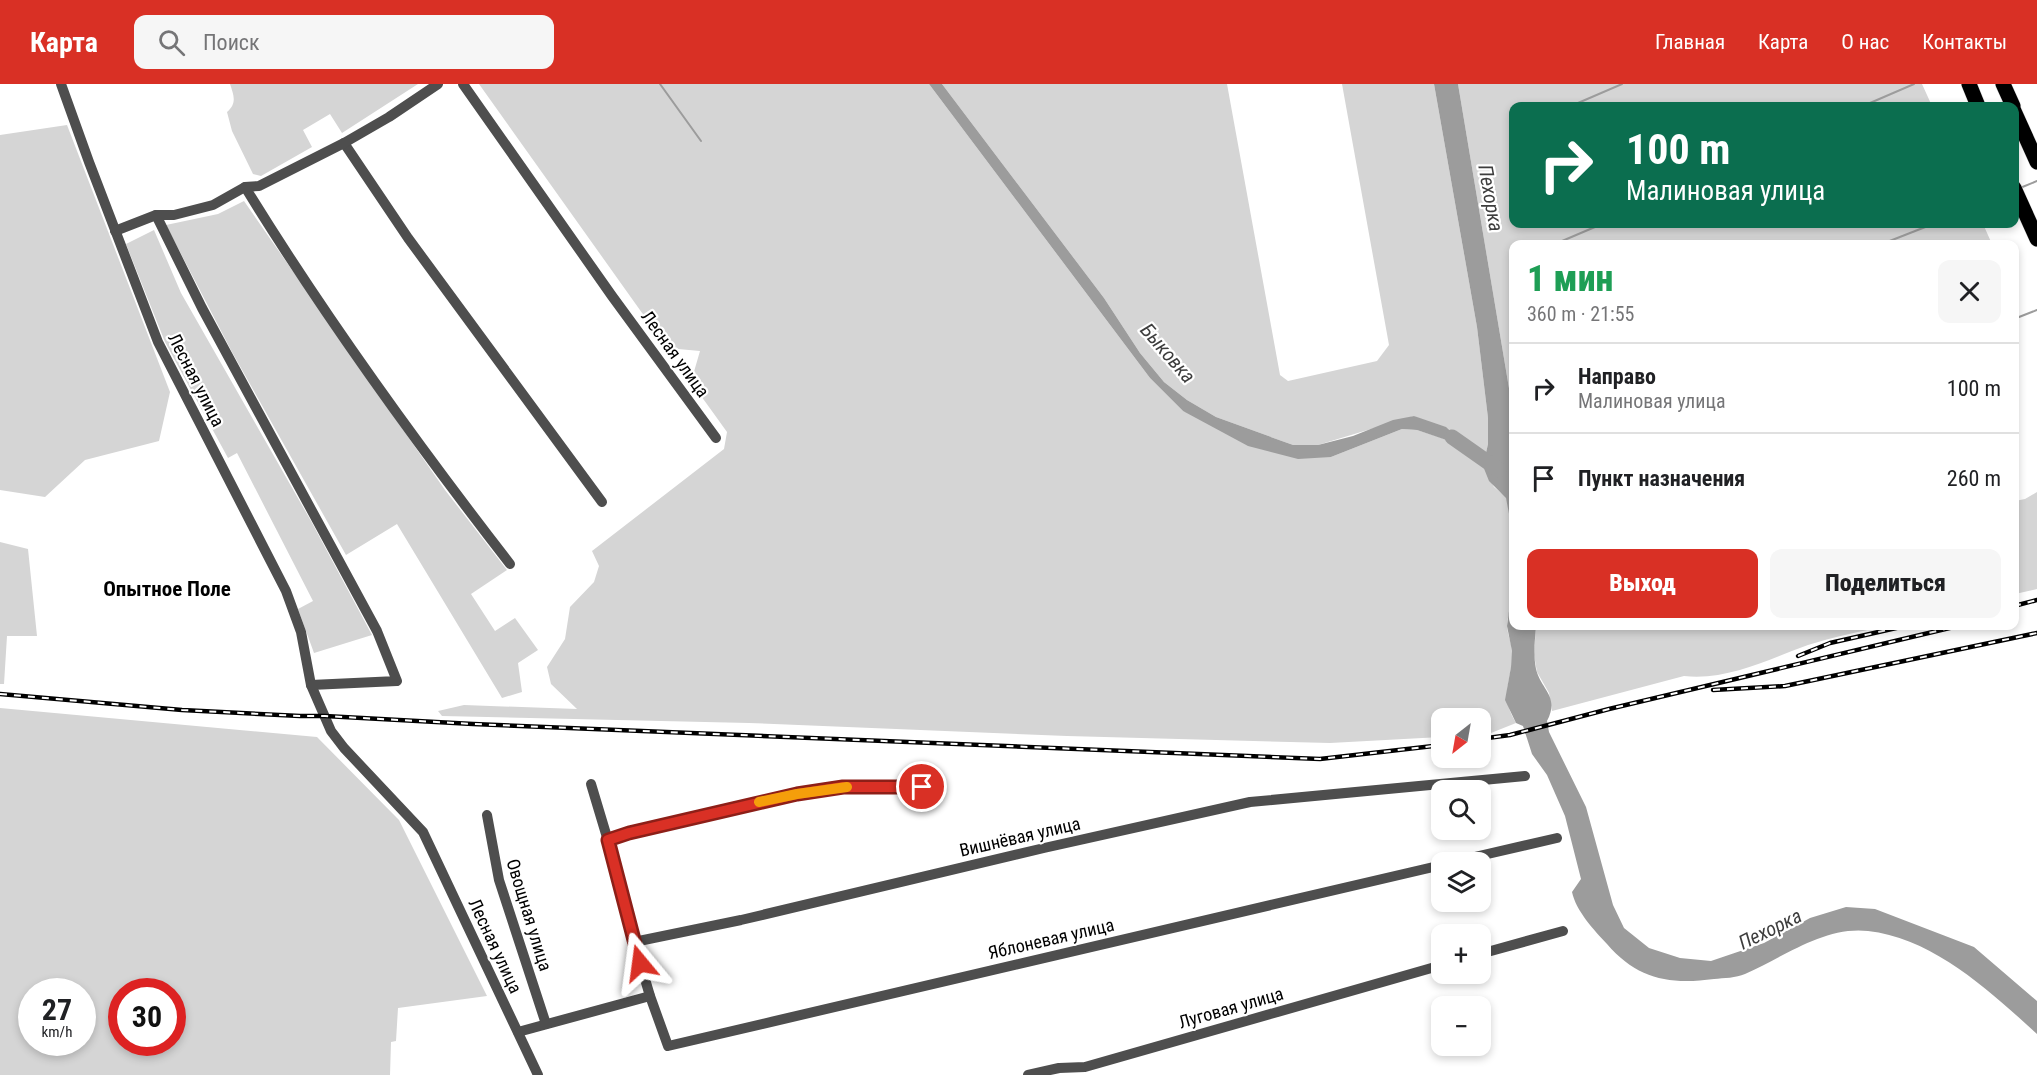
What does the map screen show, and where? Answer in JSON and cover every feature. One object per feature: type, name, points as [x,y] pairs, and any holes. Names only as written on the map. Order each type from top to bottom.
[{"type":"highway","points":[[1969,84],[1976,102]]},
{"type":"highway","points":[[2003,84],[2011,102]]},
{"type":"highway","points":[[2019,122],[2037,162]]},
{"type":"highway","points":[[2019,199],[2037,239]]},
{"type":"street","name":"Лесная улица","points":[[61,84],[114,231],[158,342],[286,591],[301,632],[311,685],[331,731],[344,748],[423,832],[538,1075]]},
{"type":"street","points":[[114,231],[156,215],[174,215],[213,205],[245,187],[259,186],[345,143],[438,84]]},
{"type":"street","name":"Лесная улица","points":[[463,84],[612,296],[716,438]]},
{"type":"street","points":[[345,143],[408,238],[602,502]]},
{"type":"street","points":[[245,187],[325,310],[440,474],[510,564]]},
{"type":"street","points":[[156,215],[202,308],[377,631],[397,681],[311,685]]},
{"type":"street","name":"Вишнёвая улица","points":[[634,942],[741,920],[1033,850],[1250,802],[1526,776]]},
{"type":"street","points":[[518,1032],[650,996],[591,784]]},
{"type":"street","points":[[608,840],[629,833],[797,794],[843,787],[922,787]]},
{"type":"street","name":"Овощная улица","points":[[487,815],[499,879],[546,1024]]},
{"type":"street","points":[[1491,853],[1557,838]]},
{"type":"street","name":"Яблоневая улица","points":[[650,996],[668,1046],[1431,868]]},
{"type":"street","points":[[1491,951],[1563,931]]},
{"type":"street","name":"Луговая улица","points":[[1028,1075],[1059,1068],[1086,1071],[1431,968]]},
{"type":"shaded area","points":[[230,84],[418,84],[342,133],[330,114],[303,130],[312,147],[261,176],[253,174],[232,131],[227,112],[234,99]]},
{"type":"shaded area","points":[[479,84],[929,84],[1150,378],[1183,411],[1331,457],[1402,429],[1417,430],[1466,446],[1414,416],[1318,445],[1293,445],[1216,417],[1187,400],[1164,382],[1140,353],[1104,298],[942,84],[1227,84],[1280,375],[1288,381],[1377,361],[1389,345],[1342,84],[1434,84],[1477,327],[1488,418],[1488,444],[1483,466],[1494,487],[1506,497],[1509,509],[1509,615],[1507,625],[1512,662],[1507,695],[1508,704],[1516,723],[1491,733],[1491,708],[1431,708],[1431,738],[1330,743],[1067,736],[749,723],[442,716],[438,711],[464,705],[577,709],[551,684],[547,667],[565,639],[570,607],[594,582],[599,566],[592,551],[724,449],[727,432],[691,382],[700,351],[667,348]]},
{"type":"shaded area","points":[[929,84],[942,84],[1104,298],[1140,353],[1164,382],[1187,400],[1216,417],[1293,445],[1318,445],[1353,436],[1393,420],[1414,416],[1446,427],[1467,447],[1417,430],[1402,429],[1331,457],[1298,459],[1248,446],[1183,411],[1150,378]]},
{"type":"shaded area","points":[[1434,84],[1458,84],[1509,388],[1509,514],[1506,498],[1489,481],[1483,466],[1488,444],[1488,418],[1477,327]]},
{"type":"shaded area","points":[[1458,84],[1922,84],[1930,102],[1509,102],[1509,228],[1985,228],[1990,240],[1509,240],[1509,388]]},
{"type":"shaded area","points":[[67,125],[170,392],[159,441],[85,460],[45,497],[0,490],[0,135]]},
{"type":"shaded area","points":[[244,201],[445,490],[507,570],[471,594],[495,631],[515,618],[538,650],[518,663],[522,692],[502,698],[397,524],[346,555],[232,352],[166,225],[218,214]]},
{"type":"shaded area","points":[[154,230],[181,293],[311,521],[372,635],[314,653],[298,609],[313,601],[237,453],[228,458],[165,342],[126,244]]},
{"type":"shaded area","points":[[2037,492],[2037,589],[2019,593],[2019,500]]},
{"type":"shaded area","points":[[0,542],[28,549],[37,636],[7,636],[4,684],[0,684]]},
{"type":"shaded area","points":[[1509,611],[1509,630],[1536,630],[1534,652],[1536,669],[1551,699],[1547,721],[1549,732],[1586,807],[1613,905],[1624,928],[1649,948],[1680,958],[1711,961],[1764,943],[1810,918],[1846,907],[1875,909],[1974,947],[2037,1001],[2037,1034],[1960,969],[1915,944],[1868,931],[1836,933],[1805,944],[1745,974],[1698,981],[1655,977],[1642,972],[1618,956],[1586,920],[1577,906],[1572,892],[1581,879],[1565,816],[1547,775],[1532,754],[1523,726],[1516,723],[1505,700],[1512,651],[1507,626]]},
{"type":"shaded area","points":[[1536,630],[1867,630],[1817,642],[1732,672],[1700,677],[1684,676],[1552,711],[1549,693],[1537,672],[1534,655]]},
{"type":"shaded area","points":[[0,708],[317,737],[399,820],[487,996],[398,1008],[396,1041],[391,1042],[390,1075],[0,1075]]},
{"type":"waterway","points":[[660,84],[701,141]]},
{"type":"waterway","points":[[1580,102],[1622,84]]},
{"type":"waterway","points":[[1872,102],[1914,84]]},
{"type":"waterway","points":[[2020,188],[2037,181]]},
{"type":"waterway","points":[[1564,240],[1593,228]]},
{"type":"waterway","points":[[1892,240],[1923,228]]},
{"type":"waterway","points":[[2019,317],[2037,310]]},
{"type":"waterway","name":"Быковка","points":[[1452,437],[1499,470]]},
{"type":"railway","points":[[2019,605],[2037,600]]},
{"type":"railway","points":[[1798,656],[1830,643],[1887,630]]},
{"type":"railway","points":[[1491,738],[1510,735],[1609,709],[1941,630]]},
{"type":"railway","points":[[1713,690],[1785,686],[2037,633]]},
{"type":"railway","points":[[0,694],[182,710],[300,716],[1320,759],[1431,746]]},
{"type":"slow traffic","points":[[759,802],[847,787]]},
{"type":"district","name":"Опытное Поле","points":[[167,589]]},
{"type":"route","points":[[640,963],[608,840],[629,833],[797,794],[843,787],[922,787]]},
{"type":"water label","name":"Пехорка","points":[[1491,198]]},
{"type":"water label","name":"Пехорка","points":[[1770,929]]}]
